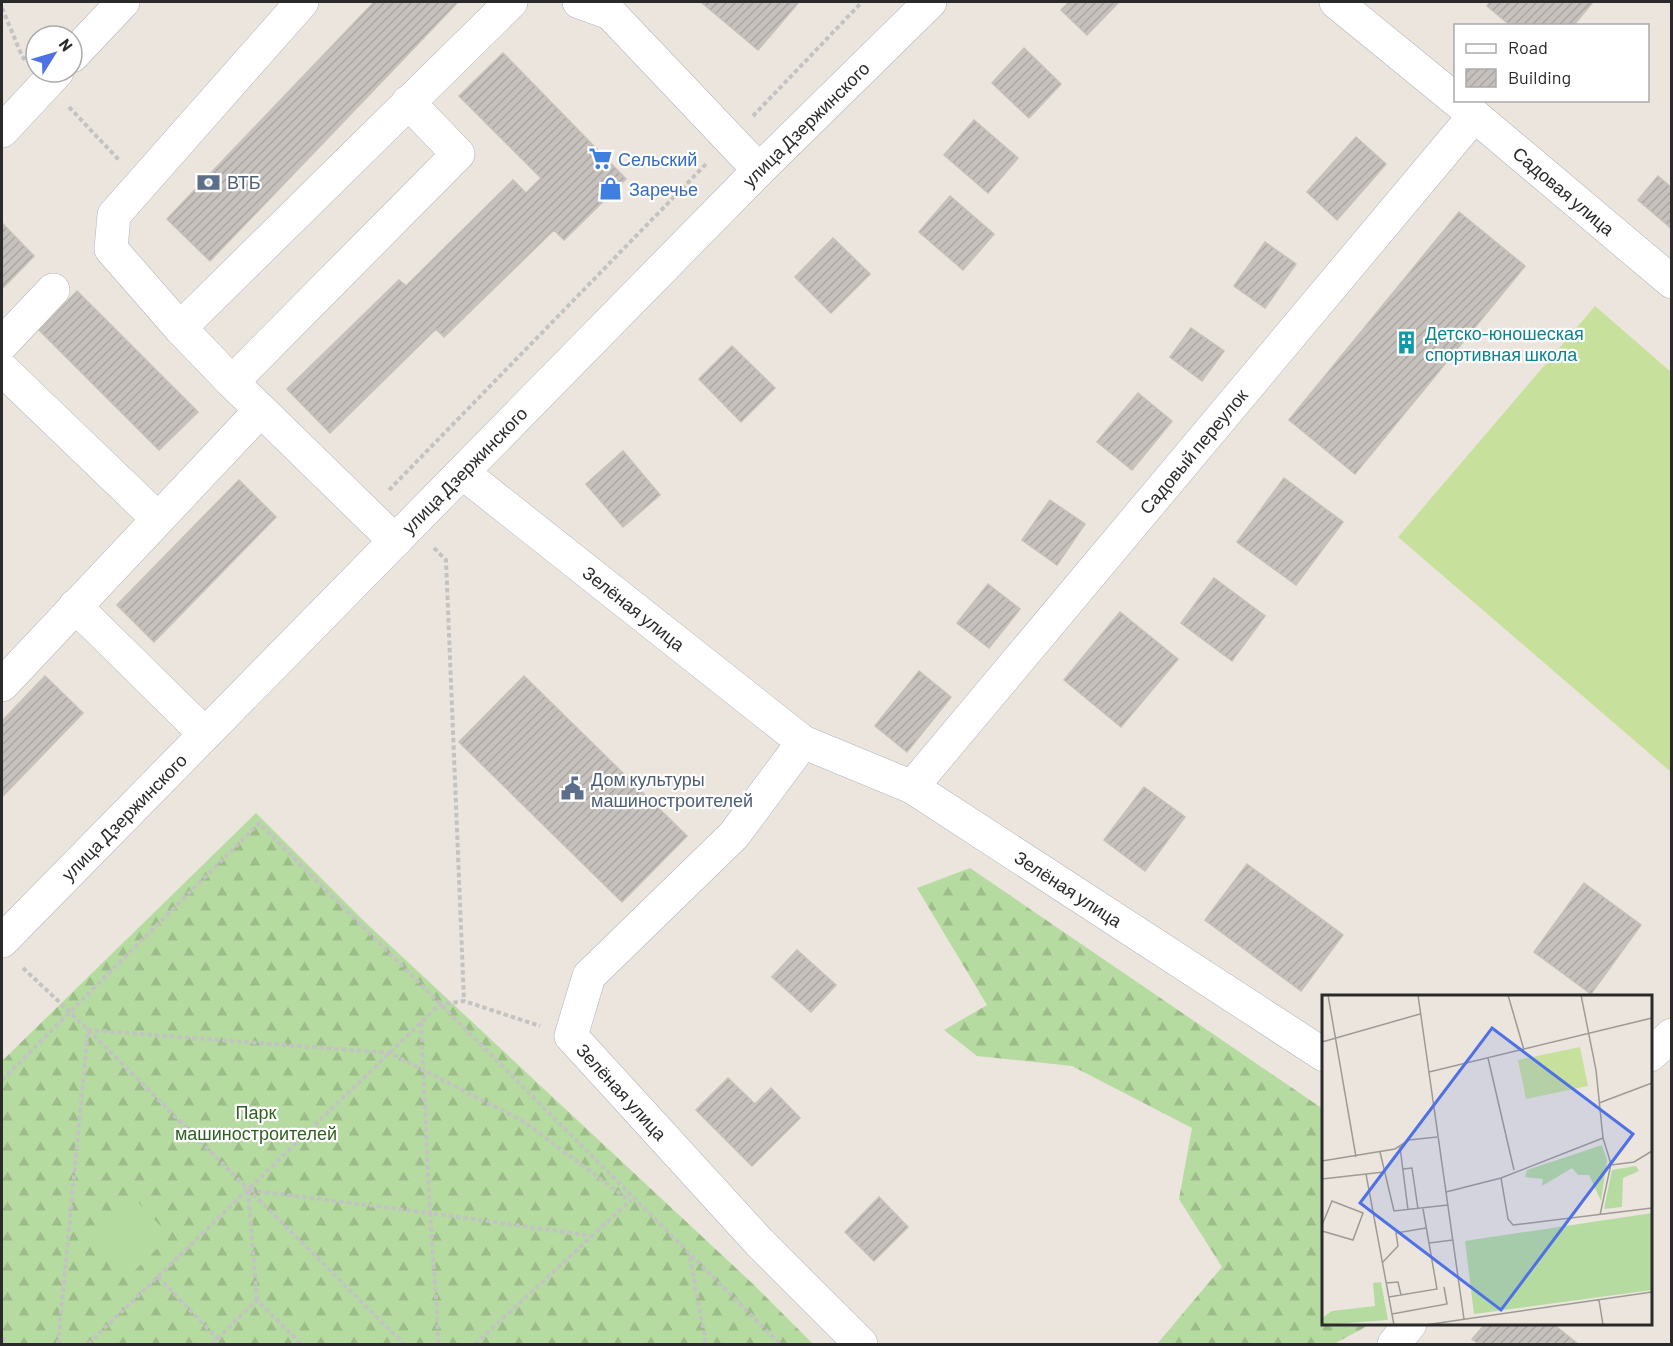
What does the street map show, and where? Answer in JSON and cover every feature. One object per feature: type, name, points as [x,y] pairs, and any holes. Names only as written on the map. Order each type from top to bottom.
[{"type":"street","points":[[84,43],[123,2]]},
{"type":"street","points":[[302,2],[114,215],[111,249],[180,328],[260,411],[366,513],[403,533]]},
{"type":"street","points":[[180,328],[511,2]]},
{"type":"street","points":[[579,2],[610,13],[759,170]]},
{"type":"street","name":"улица Дзержинского","points":[[10,953],[206,734],[759,170],[930,2]]},
{"type":"street","name":"Садовая улица","points":[[1336,2],[1454,99]]},
{"type":"street","points":[[2,131],[46,84]]},
{"type":"street","points":[[232,382],[458,154],[408,102]]},
{"type":"street","name":"Садовая улица","points":[[1462,106],[1671,282]]},
{"type":"street","name":"Садовый переулок","points":[[912,787],[1462,106]]},
{"type":"street","points":[[2,344],[53,290]]},
{"type":"street","points":[[2,369],[158,519]]},
{"type":"street","points":[[2,685],[260,411]]},
{"type":"street","name":"Зелёная улица","points":[[463,473],[803,742],[912,787],[1322,1054]]},
{"type":"street","points":[[75,606],[206,734]]},
{"type":"street","name":"Зелёная улица","points":[[803,742],[734,836],[589,976],[571,1036],[759,1242],[861,1344]]},
{"type":"street","points":[[1652,1053],[1671,1035]]},
{"type":"street","points":[[1394,1344],[1408,1325]]},
{"type":"path","points":[[366,513],[862,2]]},
{"type":"path","points":[[403,533],[446,560],[464,1001]]},
{"type":"path","points":[[2,1080],[259,823],[632,1200],[780,1344]]},
{"type":"path","points":[[10,953],[404,1344]]},
{"type":"path","points":[[88,1344],[439,1005],[464,1001],[571,1036]]},
{"type":"path","points":[[421,1022],[438,1344]]},
{"type":"path","points":[[88,1030],[390,1053],[523,1121],[632,1200]]},
{"type":"path","points":[[58,1344],[88,1030]]},
{"type":"path","points":[[248,1190],[592,1236]]},
{"type":"path","points":[[248,1190],[257,1300],[301,1344]]},
{"type":"path","points":[[475,1344],[632,1200]]},
{"type":"path","points":[[690,1255],[706,1344]]},
{"type":"path","points":[[158,1277],[218,1339]]},
{"type":"path","points":[[212,1344],[257,1300]]},
{"type":"path","points":[[2,1338],[8,1344]]},
{"type":"green space","points":[[1595,306],[1671,372],[1671,772],[1398,537]]},
{"type":"green space","name":"Парк машиностроителей","points":[[256,813],[365,922],[753,1284],[813,1344],[2,1344],[2,1061]]},
{"type":"green space","points":[[970,868],[1322,1108],[1322,1325],[1369,1325],[1334,1344],[1157,1344],[1222,1267],[1179,1199],[1192,1128],[1072,1066],[977,1056],[944,1030],[987,1005],[917,888]]},
{"type":"green space","points":[[134,1198],[170,1236],[130,1275],[93,1237]]},
{"type":"building","points":[[374,2],[458,2],[210,261],[167,219]]},
{"type":"building","points":[[701,2],[799,2],[758,50]]},
{"type":"building","points":[[1069,2],[1119,2],[1087,35],[1061,10]]},
{"type":"building","points":[[1490,2],[1593,2],[1575,24],[1509,24],[1487,6]]},
{"type":"building","points":[[1024,48],[1061,84],[1029,118],[992,83]]},
{"type":"building","points":[[503,53],[626,179],[564,240],[554,230],[444,337],[436,329],[330,433],[287,389],[399,280],[406,286],[513,180],[526,193],[541,178],[459,96]]},
{"type":"building","points":[[974,120],[1018,158],[988,193],[944,155]]},
{"type":"building","points":[[1356,137],[1386,164],[1337,220],[1307,192]]},
{"type":"building","points":[[1658,176],[1672,188],[1672,229],[1638,200]]},
{"type":"building","points":[[950,196],[994,234],[963,270],[919,232]]},
{"type":"building","name":"Детско-юношеская спортивная школа","points":[[1459,212],[1525,266],[1355,474],[1289,420]]},
{"type":"building","points":[[2,223],[34,256],[2,289]]},
{"type":"building","points":[[833,238],[870,274],[831,313],[795,277]]},
{"type":"building","points":[[1265,242],[1296,264],[1265,308],[1234,286]]},
{"type":"building","points":[[77,291],[198,412],[159,450],[39,330]]},
{"type":"building","points":[[1191,328],[1224,351],[1202,381],[1170,357]]},
{"type":"building","points":[[732,346],[775,388],[741,422],[699,379]]},
{"type":"building","points":[[1138,393],[1172,421],[1132,470],[1097,442]]},
{"type":"building","points":[[623,451],[660,495],[623,527],[586,484]]},
{"type":"building","points":[[1284,478],[1343,522],[1296,585],[1237,542]]},
{"type":"building","points":[[239,480],[276,517],[154,642],[117,605]]},
{"type":"building","points":[[1050,500],[1085,524],[1057,565],[1022,540]]},
{"type":"building","points":[[1214,578],[1265,616],[1232,661],[1181,623]]},
{"type":"building","points":[[988,584],[1020,609],[989,648],[957,623]]},
{"type":"building","points":[[1120,612],[1178,659],[1121,727],[1064,680]]},
{"type":"building","points":[[919,671],[951,697],[907,752],[875,726]]},
{"type":"building","points":[[45,676],[83,713],[2,797],[2,721]]},
{"type":"building","name":"Дом культуры машиностроителей","points":[[524,676],[687,836],[622,902],[459,742]]},
{"type":"building","points":[[1144,787],[1185,817],[1145,871],[1104,840]]},
{"type":"building","points":[[1247,864],[1343,935],[1301,991],[1205,920]]},
{"type":"building","points":[[1584,883],[1641,925],[1591,994],[1534,952]]},
{"type":"building","points":[[797,950],[836,985],[811,1012],[772,977]]},
{"type":"building","points":[[728,1078],[755,1104],[771,1088],[800,1118],[752,1166],[696,1110]]},
{"type":"building","points":[[879,1197],[908,1227],[874,1261],[845,1232]]},
{"type":"building","points":[[1484,1325],[1554,1325],[1578,1344],[1479,1344],[1472,1339]]},
{"type":"place","name":"Сельский","points":[[600,159]]},
{"type":"place","name":"ВТБ","points":[[209,182]]},
{"type":"place","name":"Заречье","points":[[611,189]]},
{"type":"place","name":"Детско-юношеская спортивная школа","points":[[1407,343]]},
{"type":"place","name":"Дом культуры машиностроителей","points":[[573,789]]}]
